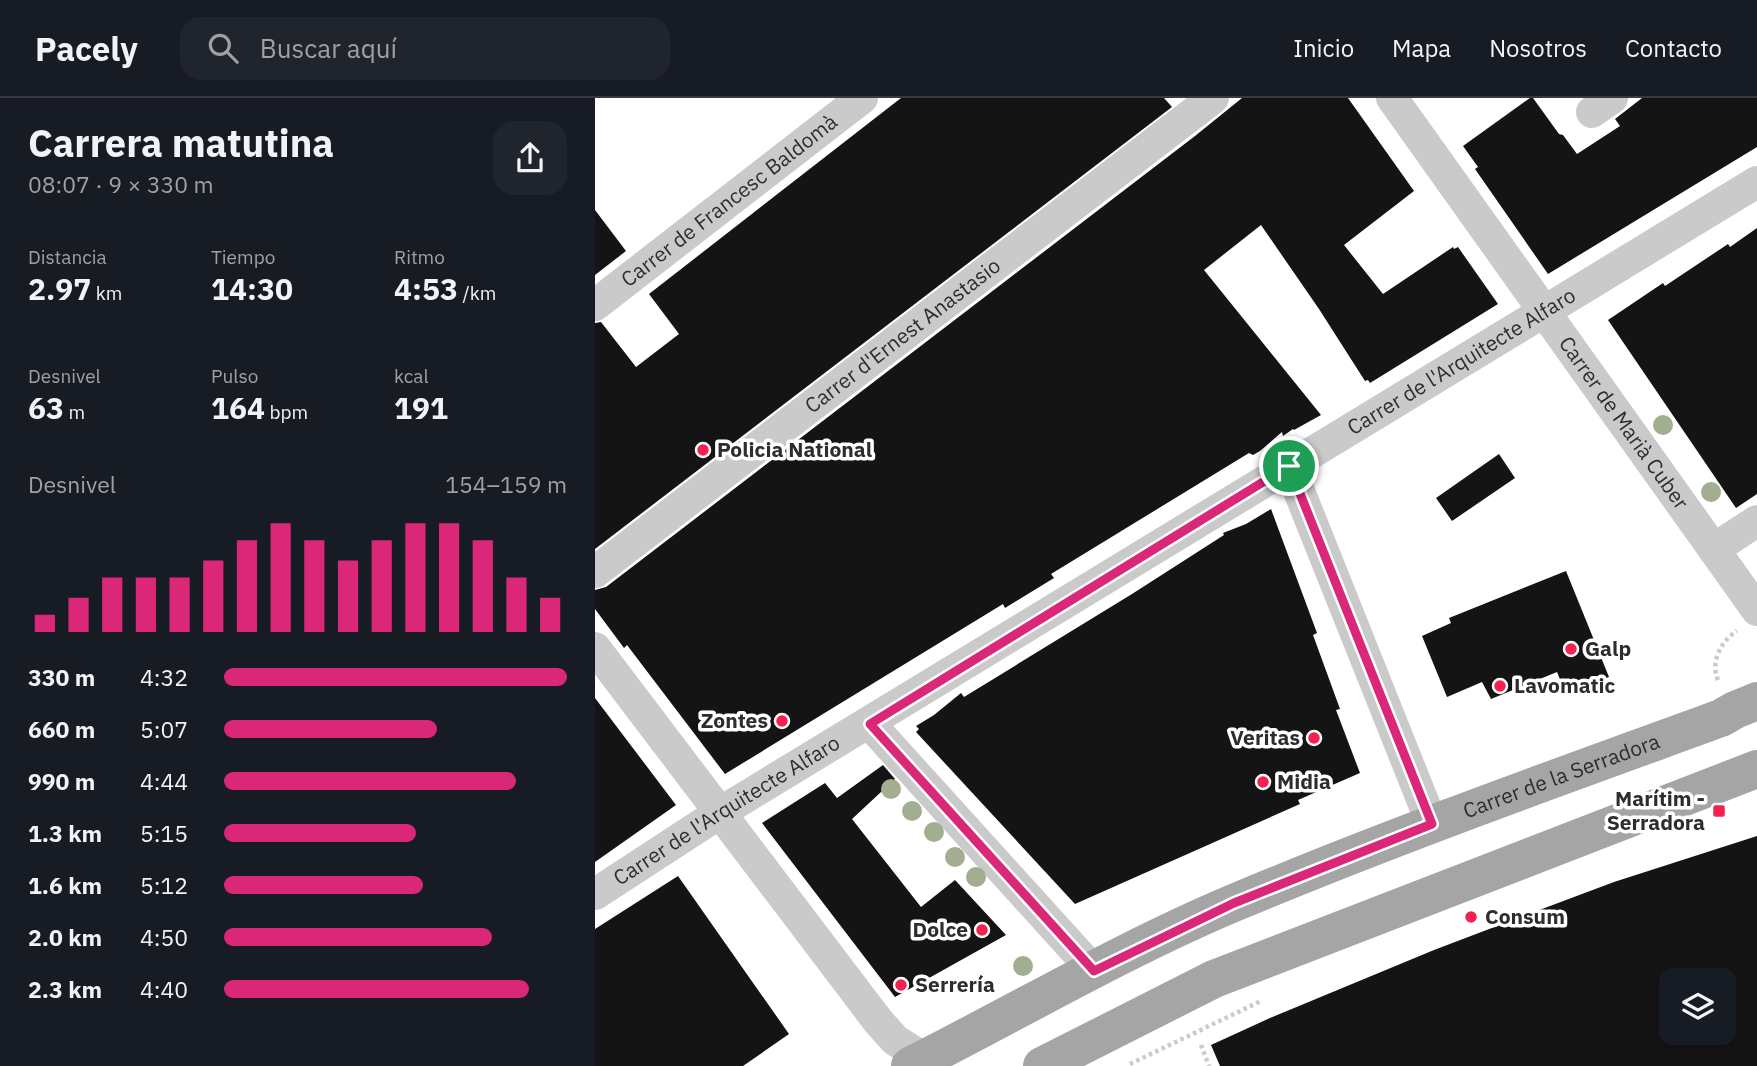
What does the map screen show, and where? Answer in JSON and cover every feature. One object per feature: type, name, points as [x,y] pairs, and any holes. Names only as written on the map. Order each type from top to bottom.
[{"type":"main road","name":"Carrer de la Serradora","points":[[918,1062],[1094,971],[1234,903],[1432,824],[1721,718],[1735,709],[1757,701]]},
{"type":"main road","points":[[1042,1066],[1213,979],[1757,769]]},
{"type":"street","name":"Carrer de Francesc Baldomà","points":[[595,305],[863,98]]},
{"type":"street","name":"Carrer d'Ernest Anastasio","points":[[595,572],[1213,98]]},
{"type":"street","name":"Carrer de Marià Cuber","points":[[1392,98],[1757,610]]},
{"type":"street","name":"Carrer de l'Arquitecte Alfaro","points":[[595,894],[721,812],[870,724],[1757,182]]},
{"type":"street","points":[[1289,466],[1432,824]]},
{"type":"street","points":[[1714,549],[1757,521]]},
{"type":"street","points":[[595,648],[878,1021],[918,1062]]},
{"type":"street","points":[[870,724],[1094,971]]},
{"type":"path","points":[[1201,1045],[1209,1066]]},
{"type":"building","points":[[901,98],[1164,98],[1172,107],[595,549],[595,323],[601,322],[636,367],[679,334],[649,294]]},
{"type":"building","points":[[1242,98],[1348,98],[1414,191],[1344,245],[1383,294],[1453,247],[1458,247],[1498,304],[1370,383],[1365,381],[1261,225],[1204,270],[1321,415],[1283,436],[1282,432],[1260,451],[1253,455],[1249,453],[1051,574],[1054,578],[1005,608],[1003,604],[725,774],[627,645],[624,648],[595,609],[595,590],[606,587]]},
{"type":"building","points":[[1533,98],[1577,154],[1620,126],[1615,119],[1642,98],[1757,98],[1757,147],[1548,274],[1475,169],[1478,167],[1463,146]]},
{"type":"building","points":[[595,210],[626,251],[595,275]]},
{"type":"building","points":[[1757,228],[1757,494],[1736,508],[1608,320],[1663,283],[1665,286]]},
{"type":"building","points":[[1499,454],[1515,478],[1452,521],[1436,498]]},
{"type":"building","points":[[1271,509],[1317,633],[1313,635],[1340,709],[1336,710],[1360,773],[1298,800],[1300,804],[1075,904],[916,732],[919,729],[916,726],[961,693],[964,697],[1132,594],[1224,535],[1223,533],[1246,524]]},
{"type":"building","points":[[1566,571],[1609,677],[1566,694],[1557,672],[1491,699],[1482,682],[1447,697],[1422,636],[1451,623],[1449,618]]},
{"type":"building","points":[[595,698],[676,805],[595,862]]},
{"type":"building","points":[[883,765],[895,779],[852,819],[921,907],[955,880],[1006,935],[895,997],[762,823],[825,783],[837,798]]},
{"type":"building","points":[[1757,836],[1757,1066],[1220,1066],[1211,1045],[1434,950],[1614,882]]},
{"type":"building","points":[[678,876],[789,1034],[743,1066],[595,1066],[595,929]]},
{"type":"place","name":"Policia National","points":[[703,450]]},
{"type":"place","name":"Galp","points":[[1571,649]]},
{"type":"place","name":"Lavomatic","points":[[1500,686]]},
{"type":"place","name":"Zontes","points":[[782,721]]},
{"type":"place","name":"Veritas","points":[[1314,738]]},
{"type":"place","name":"Midia","points":[[1263,782]]},
{"type":"place","name":"Marítim - Serradora","points":[[1719,811]]},
{"type":"place","name":"Consum","points":[[1471,917]]},
{"type":"place","name":"Dolce","points":[[982,930]]},
{"type":"place","name":"Serrería","points":[[901,985]]},
{"type":"route","points":[[1289,466],[1432,824],[1234,903],[1094,971],[870,724],[1289,466]]}]
